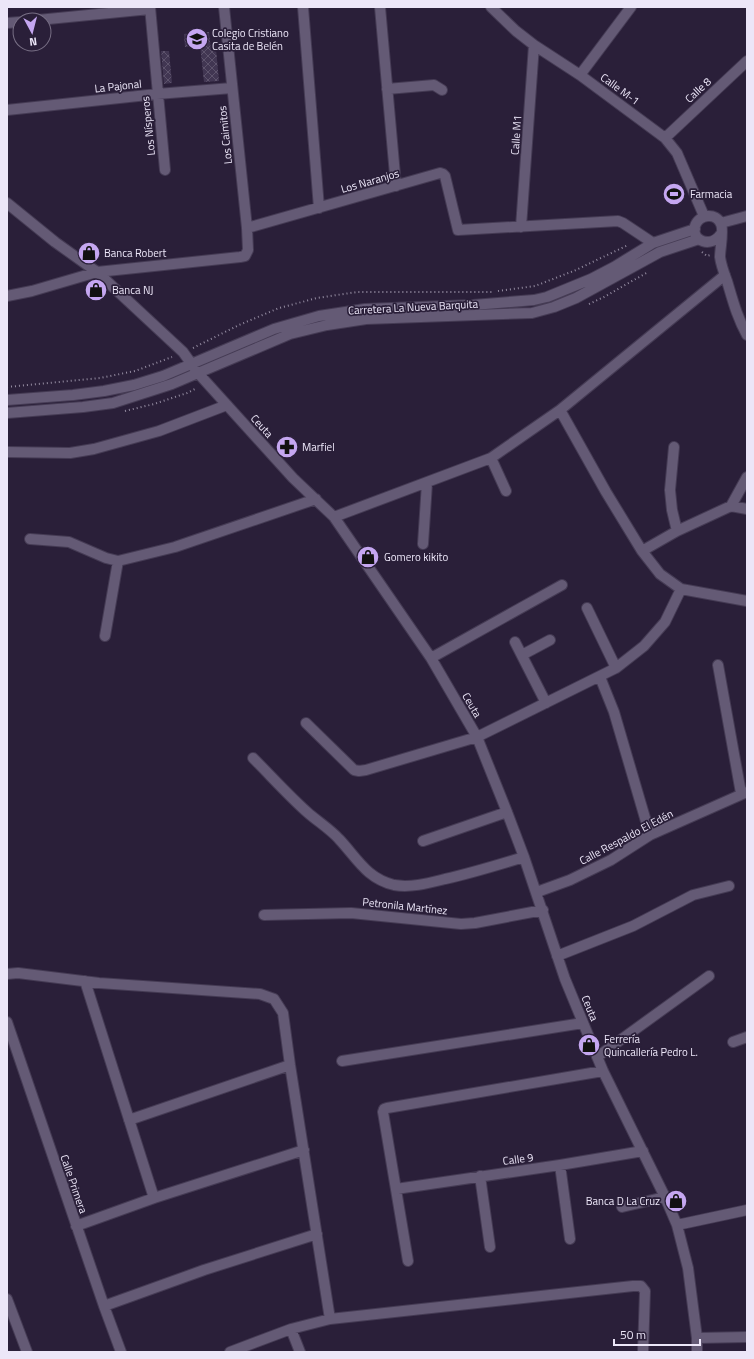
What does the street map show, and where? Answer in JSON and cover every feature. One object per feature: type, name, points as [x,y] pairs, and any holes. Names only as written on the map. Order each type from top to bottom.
[{"type":"street","name":"Los Caimitos","points":[[98,272],[240,257],[244,256],[248,250],[224,7]]},
{"type":"street","points":[[304,7],[319,208]]},
{"type":"street","points":[[380,7],[396,186]]},
{"type":"street","name":"Calle M-1","points":[[491,7],[516,31],[534,45],[580,75],[665,138],[677,153],[704,216]]},
{"type":"street","points":[[580,75],[631,7]]},
{"type":"street","points":[[52,18],[150,8]]},
{"type":"street","name":"Los Nísperos","points":[[150,8],[165,170]]},
{"type":"street","name":"Calle M1","points":[[521,227],[534,45]]},
{"type":"street","name":"Calle 8","points":[[665,138],[747,61]]},
{"type":"street","points":[[387,89],[434,85],[442,90]]},
{"type":"street","name":"La Pajonal","points":[[7,110],[157,94],[232,88]]},
{"type":"street","name":"Los Naranjos","points":[[247,228],[440,173],[445,176],[458,230],[521,227]]},
{"type":"street","name":"Ceuta","points":[[7,203],[55,242],[98,272],[183,352],[198,373],[293,478],[334,517],[431,658],[477,737],[537,892],[557,956],[583,1023],[603,1071],[666,1197],[677,1225],[688,1268],[697,1338],[697,1352]]},
{"type":"street","points":[[717,256],[722,230],[721,223],[714,216],[704,216],[697,222],[695,232],[700,243],[717,256],[725,275],[738,318],[747,335]]},
{"type":"street","points":[[721,223],[747,216]]},
{"type":"street","points":[[521,227],[618,221],[653,243]]},
{"type":"street","name":"Carretera La Nueva Barquita","points":[[7,400],[73,395],[134,385],[162,376],[274,329],[320,316],[365,309],[473,305],[534,300],[547,297],[591,279],[653,243],[695,229]]},
{"type":"street","points":[[700,243],[712,242],[721,234]]},
{"type":"street","name":"Carretera La Nueva Barquita","points":[[7,413],[84,407],[113,403],[158,389],[290,334],[327,325],[366,320],[532,313],[554,307],[576,298],[660,252],[700,243]]},
{"type":"street","points":[[7,296],[32,291],[98,272]]},
{"type":"street","points":[[334,517],[491,458],[560,410],[725,275]]},
{"type":"street","points":[[7,452],[70,453],[94,449],[159,430],[227,405]]},
{"type":"street","points":[[560,410],[606,492],[642,551],[660,574],[681,589],[747,601]]},
{"type":"street","points":[[674,447],[670,490],[672,510],[677,531]]},
{"type":"street","points":[[491,458],[506,491]]},
{"type":"street","points":[[642,551],[677,531],[731,506],[747,476]]},
{"type":"street","points":[[423,544],[427,483]]},
{"type":"street","points":[[30,540],[69,542],[106,558],[118,561],[175,547],[316,499]]},
{"type":"street","points":[[731,506],[747,510]]},
{"type":"street","points":[[105,636],[118,561]]},
{"type":"street","points":[[431,658],[562,585]]},
{"type":"street","points":[[306,724],[354,770],[359,771],[477,737],[616,668],[644,646],[665,622],[681,589]]},
{"type":"street","points":[[587,608],[616,668]]},
{"type":"street","points":[[522,655],[550,640]]},
{"type":"street","points":[[515,642],[546,703]]},
{"type":"street","points":[[718,665],[744,793]]},
{"type":"street","points":[[600,677],[614,712],[650,835]]},
{"type":"street","points":[[253,758],[306,811],[339,839],[369,874],[395,885],[425,884],[489,868],[524,857]]},
{"type":"street","name":"Calle Respaldo El Edén","points":[[537,892],[570,880],[611,860],[650,835],[744,793]]},
{"type":"street","points":[[423,841],[507,812]]},
{"type":"street","points":[[557,956],[633,926],[693,895],[729,886]]},
{"type":"street","name":"Petronila Martínez","points":[[264,915],[352,913],[462,924],[475,923],[543,910]]},
{"type":"street","points":[[7,974],[18,973],[85,981],[260,994],[274,999],[283,1013],[330,1319]]},
{"type":"street","points":[[597,1057],[709,976]]},
{"type":"street","points":[[85,981],[154,1198]]},
{"type":"street","name":"Calle Primera","points":[[7,1022],[76,1226],[121,1352]]},
{"type":"street","points":[[342,1061],[583,1023]]},
{"type":"street","points":[[733,1042],[747,1037]]},
{"type":"street","points":[[129,1120],[290,1064]]},
{"type":"street","points":[[408,1261],[383,1112],[387,1108],[603,1071]]},
{"type":"street","points":[[76,1226],[154,1198],[304,1150]]},
{"type":"street","name":"Calle 9","points":[[396,1189],[560,1165],[643,1151]]},
{"type":"street","points":[[560,1165],[570,1238]]},
{"type":"street","points":[[480,1176],[490,1247]]},
{"type":"street","points":[[622,1207],[666,1197]]},
{"type":"street","points":[[677,1225],[747,1210]]},
{"type":"street","points":[[104,1306],[204,1270],[317,1234]]},
{"type":"street","points":[[230,1352],[291,1328],[330,1319],[641,1286],[645,1291],[643,1352]]},
{"type":"street","points":[[7,1299],[27,1352]]},
{"type":"street","points":[[291,1328],[300,1352]]},
{"type":"street","points":[[697,1338],[747,1337]]},
{"type":"path","points":[[7,388],[100,378],[136,371],[183,352],[239,325],[279,308],[316,298],[357,292],[495,292],[535,286],[576,270],[643,236]]},
{"type":"path","points":[[700,243],[707,256],[717,256]]},
{"type":"path","points":[[585,305],[604,298],[651,270]]},
{"type":"path","points":[[124,411],[144,407],[187,393],[207,383]]},
{"type":"building","points":[[209,32],[211,50],[216,49],[219,81],[204,82],[200,45],[185,47],[184,34]]},
{"type":"building","points":[[161,51],[169,51],[172,83],[164,84]]},
{"type":"building","name":"Farmacia","points":[[678,185],[681,202],[669,204],[666,186]]},
{"type":"place","name":"Colegio Cristiano Casita de Belén","points":[[197,39]]},
{"type":"place","name":"Farmacia","points":[[674,194]]},
{"type":"place","name":"Banca Robert","points":[[89,253]]},
{"type":"place","name":"Banca NJ","points":[[96,290]]},
{"type":"place","name":"Marfiel","points":[[287,447]]},
{"type":"place","name":"Gomero kikito","points":[[368,557]]},
{"type":"place","name":"Ferrería Quincallería Pedro L.","points":[[589,1045]]},
{"type":"place","name":"Banca D La Cruz","points":[[676,1201]]}]
